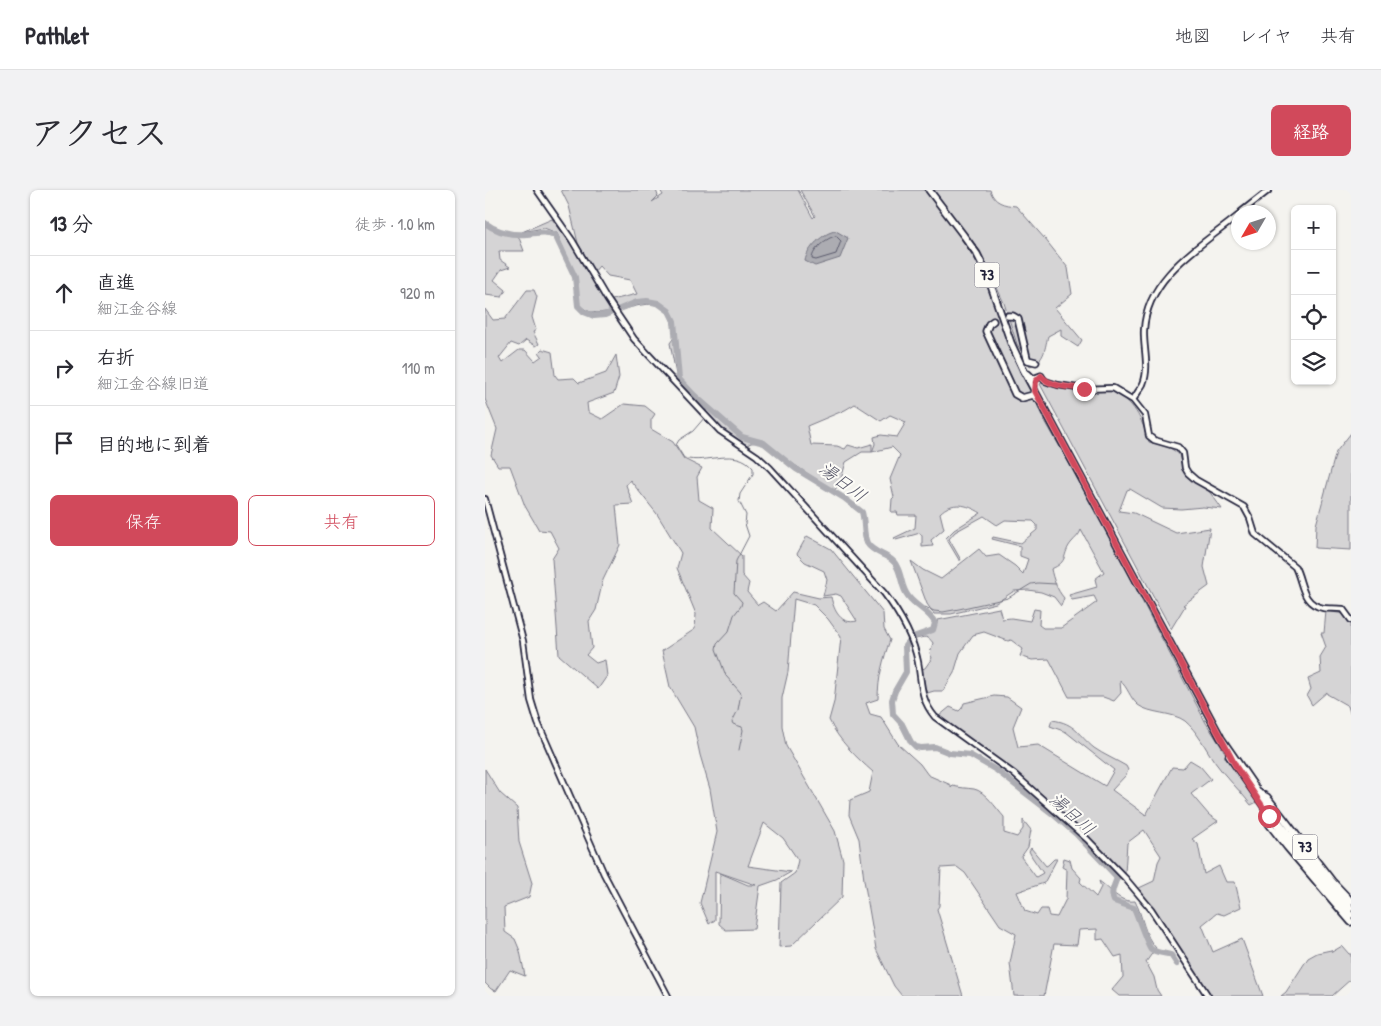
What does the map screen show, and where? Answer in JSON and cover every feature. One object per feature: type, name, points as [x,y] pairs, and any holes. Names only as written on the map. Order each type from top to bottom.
[{"type":"main road","name":"73","points":[[929,190],[977,254],[987,274],[1011,343],[1024,371],[1236,767],[1269,816],[1301,858],[1351,915]]},
{"type":"main road","points":[[1008,316],[1013,316],[1018,320],[1027,358],[1036,362]]},
{"type":"main road","points":[[993,321],[989,324],[987,331],[1015,394],[1021,398],[1029,395],[1040,400]]},
{"type":"main road","points":[[1024,371],[1033,379],[1041,376]]},
{"type":"main road","points":[[1035,391],[1036,381],[1041,376]]},
{"type":"main road","points":[[1029,395],[1030,382]]},
{"type":"main road","name":"73","points":[[1221,738],[1304,854],[1351,908]]},
{"type":"main road","name":"73","points":[[1259,793],[1267,797],[1332,881],[1351,901]]},
{"type":"main road","points":[[1269,816],[1269,824],[1351,922]]},
{"type":"street","points":[[537,190],[572,240],[624,326],[650,358],[720,431],[757,456],[770,468],[884,593],[904,622],[918,661],[923,698],[927,708],[935,717],[1014,774],[1059,812],[1119,871],[1147,905],[1208,996]]},
{"type":"street","points":[[1251,205],[1269,190]]},
{"type":"street","points":[[1133,400],[1143,383],[1146,315],[1157,286],[1180,262],[1231,221]]},
{"type":"street","points":[[1041,376],[1045,381],[1051,383],[1084,389],[1113,388],[1133,400],[1145,415],[1149,436],[1154,440],[1178,447],[1183,453],[1185,468],[1195,480],[1244,507],[1255,534],[1295,567],[1301,588],[1310,601],[1322,608],[1343,609],[1351,620]]},
{"type":"street","points":[[485,499],[523,641],[531,700],[538,723],[603,874],[668,996]]},
{"type":"shaded area","points":[[561,190],[656,190],[658,196],[652,202],[663,195],[660,190],[798,190],[813,218],[815,216],[800,190],[927,190],[951,222],[981,269],[1041,414],[1108,531],[1140,597],[1206,723],[1257,802],[1251,805],[1218,767],[1197,735],[1185,721],[1138,705],[1120,681],[1121,693],[1114,701],[1103,697],[1069,697],[1049,659],[1032,660],[1020,656],[1023,649],[1011,640],[1008,641],[984,632],[973,635],[960,653],[954,673],[943,691],[924,694],[922,669],[925,668],[932,658],[930,653],[933,643],[924,637],[916,639],[918,636],[934,630],[938,620],[999,608],[1002,619],[1011,618],[1030,621],[1034,609],[1040,610],[1039,625],[1043,628],[1061,628],[1097,602],[1094,596],[1072,600],[1069,595],[1097,587],[1095,579],[1104,572],[1081,530],[1068,547],[1063,561],[1051,569],[1059,592],[1064,598],[1061,606],[1054,597],[1028,590],[1014,591],[996,603],[951,614],[934,614],[927,604],[911,561],[923,570],[941,579],[979,549],[986,557],[999,555],[1023,574],[1028,559],[1020,556],[1020,546],[992,539],[993,537],[1021,543],[1037,530],[1037,525],[1033,521],[1005,520],[997,525],[984,516],[955,532],[949,539],[961,560],[959,560],[946,538],[954,530],[981,513],[965,506],[955,505],[940,513],[944,529],[931,540],[933,546],[922,547],[922,536],[920,533],[896,540],[894,538],[915,528],[916,515],[898,515],[897,512],[891,512],[892,499],[894,497],[890,479],[900,455],[892,447],[872,452],[862,452],[846,462],[840,483],[834,491],[760,442],[747,445],[723,432],[677,380],[670,343],[675,336],[669,311],[663,307],[650,304],[618,311],[612,300],[637,294],[630,280],[608,276],[599,266],[594,272],[578,243],[569,206]],"holes":[[[855,404],[881,421],[890,415],[906,422],[897,437],[881,435],[874,437],[875,444],[872,452],[872,444],[858,448],[848,445],[845,449],[837,446],[811,445],[807,426]]]},
{"type":"shaded area","points":[[933,190],[990,190],[997,201],[1016,206],[1068,268],[1072,294],[1055,308],[1082,340],[1078,347],[1061,336],[1061,329],[1048,336],[1045,351],[1041,358],[1030,366],[1017,344],[1004,303],[980,251]]},
{"type":"shaded area","points":[[552,219],[574,248],[610,311],[593,312],[579,305],[575,275],[557,233],[544,228],[522,232]]},
{"type":"shaded area","points":[[485,224],[518,235],[524,251],[499,251],[500,260],[510,267],[501,270],[494,280],[506,290],[502,297],[485,295]]},
{"type":"shaded area","points":[[527,290],[534,290],[537,297],[532,317],[536,330],[533,332],[539,344],[536,346],[526,340],[519,346],[511,343],[499,358],[502,363],[519,350],[525,350],[535,361],[542,356],[539,352],[542,349],[552,352],[555,375],[558,379],[574,378],[579,383],[606,373],[616,355],[619,377],[614,393],[587,403],[588,412],[602,419],[624,404],[645,406],[655,414],[651,420],[651,429],[673,442],[684,459],[702,468],[697,477],[699,500],[713,508],[712,528],[742,556],[742,575],[749,583],[747,592],[758,605],[763,602],[776,611],[793,592],[819,598],[831,597],[839,616],[847,621],[857,621],[841,596],[836,594],[823,596],[827,580],[824,571],[805,562],[797,554],[807,536],[831,549],[883,613],[884,629],[890,640],[881,669],[878,699],[866,703],[870,714],[881,717],[898,744],[920,764],[928,775],[951,785],[951,788],[953,786],[974,789],[986,796],[1004,817],[1004,833],[1017,837],[1023,829],[1023,820],[1031,830],[1028,847],[1021,857],[1036,877],[1043,873],[1029,851],[1031,848],[1046,866],[1054,859],[1057,859],[1044,883],[1017,892],[1025,911],[1037,915],[1041,909],[1047,909],[1049,916],[1057,917],[1066,899],[1067,870],[1062,867],[1064,858],[1070,860],[1072,868],[1081,878],[1080,882],[1096,897],[1101,887],[1099,881],[1120,898],[1135,901],[1146,932],[1156,948],[1146,962],[1161,996],[1119,996],[1112,990],[1123,977],[1122,955],[1115,957],[1103,939],[1097,940],[1097,929],[1079,930],[1077,945],[1054,944],[1044,996],[1014,996],[1010,963],[1016,934],[1000,925],[965,873],[957,867],[941,868],[939,906],[937,909],[963,996],[902,996],[894,986],[876,949],[859,839],[849,815],[850,800],[869,792],[873,772],[843,742],[829,720],[834,702],[841,637],[828,619],[814,605],[794,599],[788,672],[782,698],[782,726],[786,746],[835,831],[843,860],[842,897],[791,946],[779,947],[781,883],[795,873],[798,860],[783,838],[764,823],[748,866],[791,872],[777,880],[760,886],[754,929],[726,930],[719,924],[720,873],[748,885],[756,885],[715,871],[715,920],[709,924],[700,903],[717,832],[710,789],[694,727],[670,687],[662,651],[695,629],[696,614],[677,568],[681,553],[657,514],[630,480],[626,485],[633,504],[616,505],[620,545],[603,580],[596,610],[589,621],[592,648],[586,655],[596,663],[605,660],[607,676],[598,689],[559,655],[552,559],[559,548],[550,531],[539,530],[525,506],[510,466],[498,466],[491,455],[497,429],[485,399],[485,309],[493,320],[505,319]]},
{"type":"shaded area","points":[[1043,382],[1048,386],[1096,391],[1112,389],[1132,406],[1143,425],[1149,442],[1167,446],[1179,454],[1187,475],[1205,487],[1222,509],[1203,507],[1162,508],[1130,489],[1127,490],[1119,511],[1134,513],[1176,533],[1210,528],[1204,567],[1209,586],[1183,605],[1185,606],[1171,629],[1040,384]]},
{"type":"shaded area","points":[[1351,433],[1351,550],[1315,548],[1316,525],[1336,452]]},
{"type":"shaded area","points":[[1326,611],[1344,614],[1351,623],[1351,716],[1348,706],[1327,694],[1327,692],[1312,705],[1307,696],[1311,689],[1308,679],[1321,673],[1320,657],[1326,647],[1321,633],[1324,633]]},
{"type":"shaded area","points":[[994,696],[1007,697],[1021,707],[1013,727],[1018,747],[1038,745],[1105,786],[1114,770],[1066,732],[1050,726],[1052,720],[1072,727],[1094,748],[1126,766],[1128,770],[1126,775],[1112,790],[1146,815],[1172,767],[1183,768],[1190,760],[1200,766],[1211,779],[1191,794],[1209,815],[1218,821],[1192,839],[1198,844],[1204,874],[1219,866],[1226,882],[1235,882],[1241,907],[1224,915],[1217,913],[1202,925],[1213,952],[1242,939],[1263,996],[1211,996],[1139,888],[1154,881],[1161,856],[1144,830],[1127,843],[1125,873],[1043,796],[985,749],[967,738],[939,716],[950,707],[959,711],[964,703]]},
{"type":"shaded area","points":[[485,769],[500,793],[517,808],[519,842],[532,883],[529,897],[504,907],[505,932],[515,939],[520,951],[525,976],[510,970],[496,991],[485,983]]},
{"type":"shaded area","points":[[1342,946],[1351,954],[1351,979],[1332,996],[1281,996],[1286,992],[1308,958],[1317,953],[1331,950],[1332,952]]},
{"type":"water","points":[[836,231],[848,238],[840,258],[815,266],[805,261],[809,251],[821,238],[826,234]]},
{"type":"waterway","name":"湯日川","points":[[485,223],[500,231],[511,233],[545,233],[555,235],[575,277],[578,306],[584,312],[594,316],[605,315],[637,302],[647,301],[658,303],[669,311],[674,321],[679,379],[694,395],[742,437],[764,443],[796,469],[844,498],[862,512],[867,543],[874,550],[895,563],[908,596],[935,623],[933,630],[913,637],[905,646],[906,672],[892,700],[893,714],[902,724],[911,742],[916,747],[935,747],[950,753],[970,755],[996,770],[1054,815],[1076,834],[1115,875],[1117,878],[1112,892],[1114,901],[1134,908],[1151,949],[1171,955],[1177,964]]},
{"type":"waterway","name":"湯日川","points":[[694,395],[706,408],[706,414]]},
{"type":"waterway","points":[[705,417],[693,431],[679,440],[676,445],[684,458],[693,460],[720,457],[738,458],[753,468],[753,474],[740,494],[739,501],[746,515],[745,524],[749,536],[736,561],[734,593],[742,602],[734,615],[729,631],[717,644],[716,649],[726,676],[741,693],[738,710],[732,722],[742,727],[743,730],[739,750]]},
{"type":"waterway","points":[[923,610],[925,607],[943,612],[959,609],[1008,598],[1031,584],[1056,584]]},
{"type":"route","points":[[1084,389],[1058,385],[1045,381],[1041,376],[1035,384],[1035,391],[1221,738],[1228,755],[1269,816]]}]
